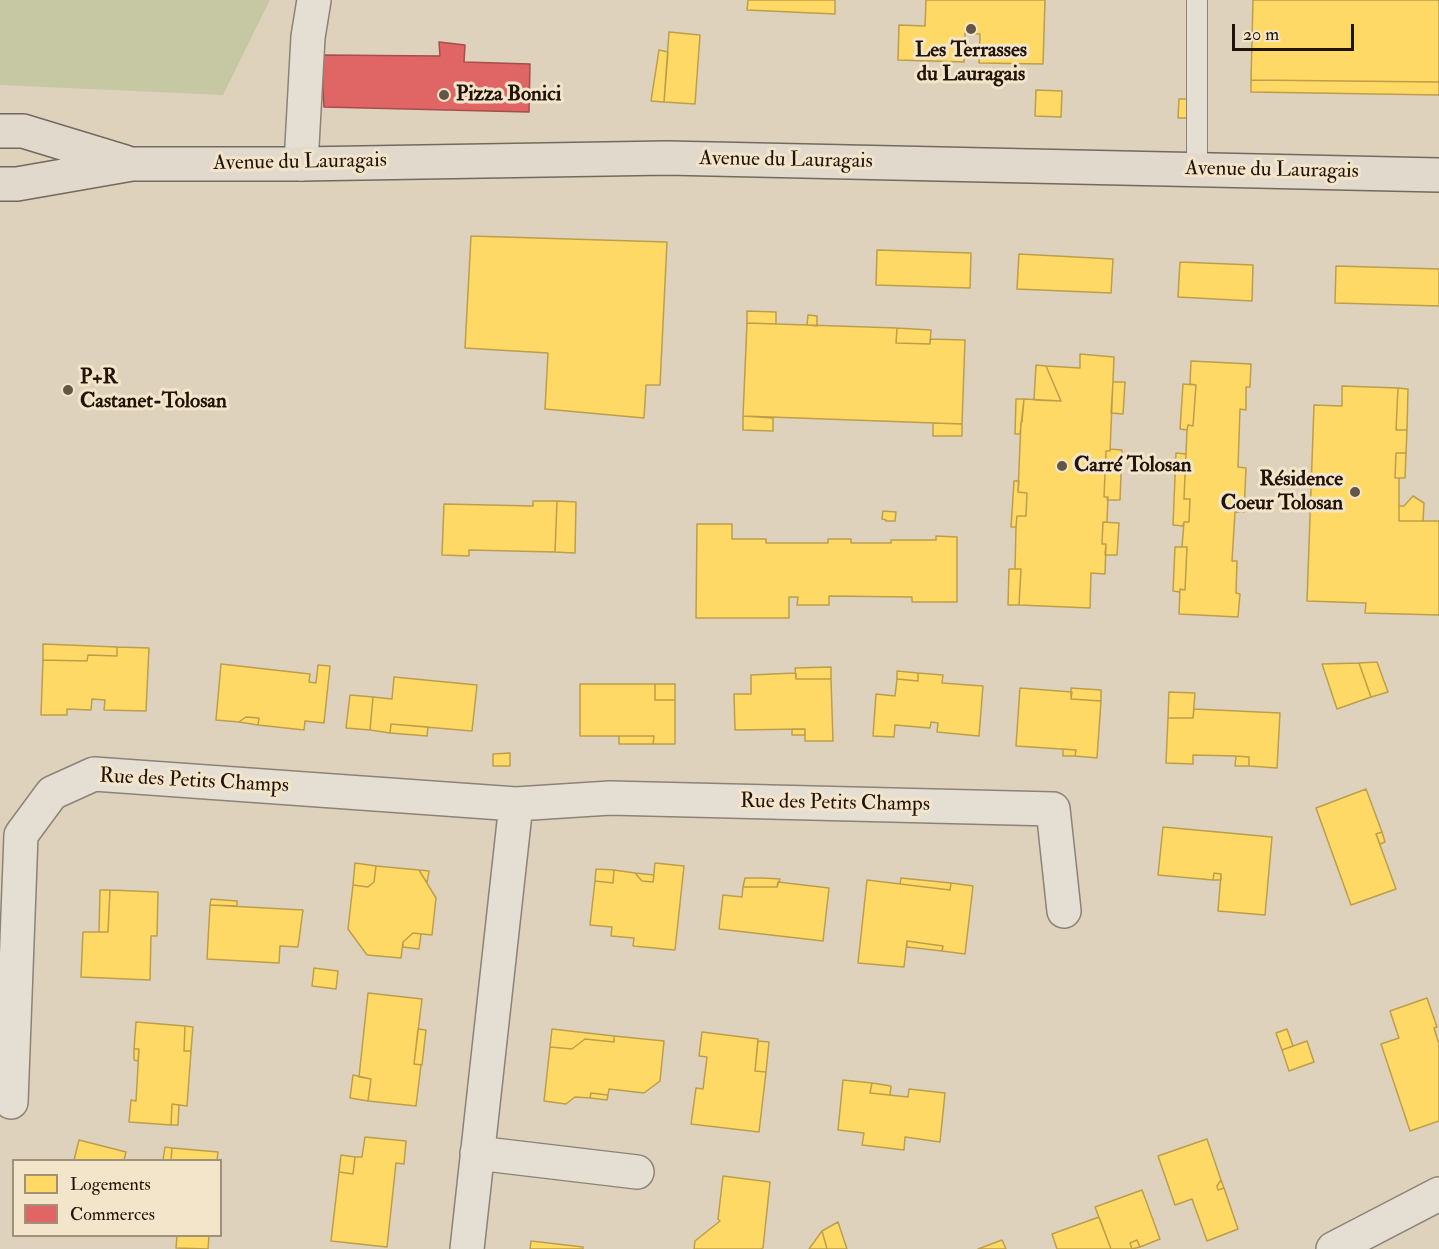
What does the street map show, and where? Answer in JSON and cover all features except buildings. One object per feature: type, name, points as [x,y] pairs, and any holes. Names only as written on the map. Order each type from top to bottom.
[{"type":"main road","name":"Avenue du Lauragais","points":[[0,131],[23,131],[132,164]]},
{"type":"main road","name":"Avenue du Lauragais","points":[[0,184],[17,184],[132,164],[301,164],[667,158],[1439,175]]},
{"type":"street","points":[[301,164],[309,37],[314,0]]},
{"type":"street","name":"Rue des Petits Champs","points":[[11,1102],[21,836],[52,793],[94,774],[516,804],[610,798],[1053,809],[1065,911]]},
{"type":"street","points":[[467,1249],[516,804]]},
{"type":"street","points":[[477,1153],[637,1172]]},
{"type":"street","points":[[1333,1249],[1439,1194]]},
{"type":"lane","points":[[1197,0],[1197,170]]},
{"type":"green space","points":[[0,0],[270,0],[223,95],[0,85]]},
{"type":"place","name":"Les Terrasses du Lauragais","points":[[971,29]]},
{"type":"place","name":"Pizza Bonici","points":[[444,95]]},
{"type":"place","name":"P+R Castanet-Tolosan","points":[[68,390]]},
{"type":"place","name":"Carré Tolosan","points":[[1062,466]]},
{"type":"place","name":"Résidence Coeur Tolosan","points":[[1355,492]]}]
